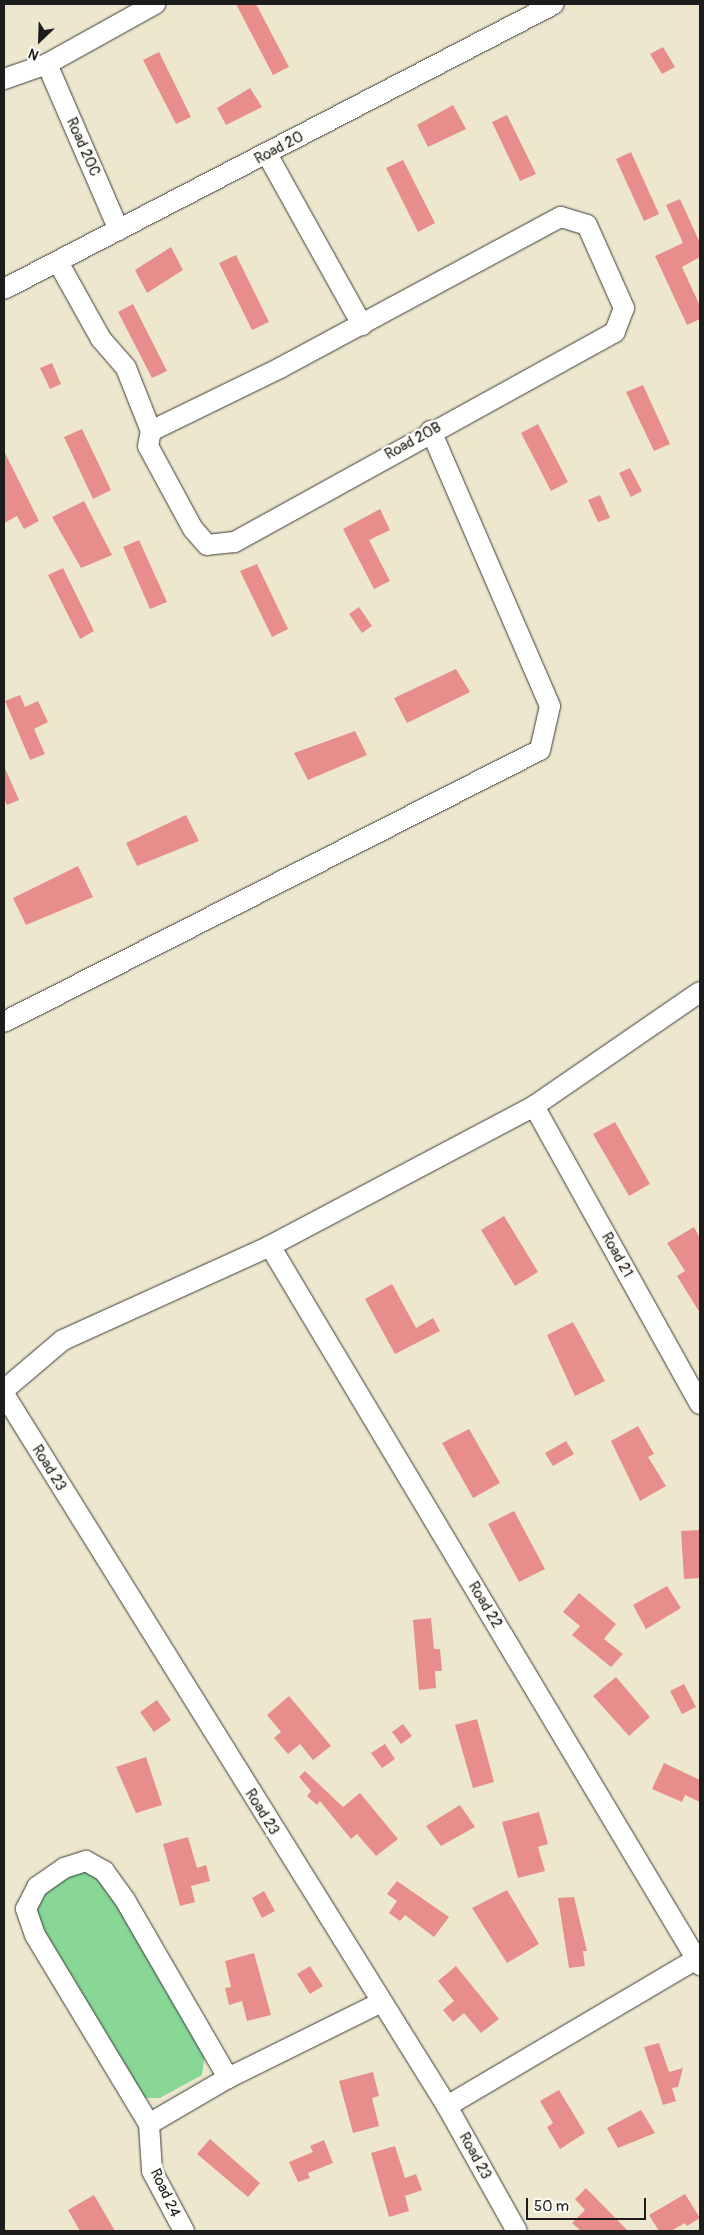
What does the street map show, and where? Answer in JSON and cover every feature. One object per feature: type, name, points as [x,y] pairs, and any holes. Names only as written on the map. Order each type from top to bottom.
[{"type":"street","points":[[4,79],[47,64],[155,4]]},
{"type":"street","name":"Road 20","points":[[4,289],[554,4]]},
{"type":"street","name":"Road 20C","points":[[47,64],[119,230]]},
{"type":"street","points":[[267,154],[362,325]]},
{"type":"street","name":"Road 20B","points":[[561,217],[587,225],[624,308],[615,332],[431,431],[234,542],[207,545],[193,529],[148,446],[151,431],[159,431],[362,325],[561,217]]},
{"type":"street","points":[[58,262],[101,339],[126,368],[151,431]]},
{"type":"street","points":[[4,1022],[540,750],[550,706],[431,431]]},
{"type":"street","points":[[4,1390],[63,1340],[270,1246],[534,1106],[700,992]]},
{"type":"street","name":"Road 21","points":[[534,1106],[700,1404]]},
{"type":"street","name":"Road 22","points":[[270,1246],[698,1962]]},
{"type":"street","name":"Road 23","points":[[4,1394],[380,2003],[447,2106],[517,2231]]},
{"type":"street","points":[[228,2078],[125,1900],[104,1871],[86,1861],[64,1868],[37,1887],[26,1909],[35,1935],[148,2124],[228,2078],[380,2003]]},
{"type":"street","points":[[447,2106],[698,1962]]},
{"type":"street","name":"Road 24","points":[[148,2124],[152,2171],[184,2231]]},
{"type":"green space","points":[[64,1868],[104,1871],[206,2046],[202,2075],[160,2098],[141,2098],[35,1935],[37,1887]]},
{"type":"building","points":[[236,4],[256,4],[289,67],[273,75]]},
{"type":"building","points":[[663,47],[675,67],[662,74],[650,54]]},
{"type":"building","points":[[159,52],[191,117],[176,124],[143,60]]},
{"type":"building","points":[[250,88],[262,107],[226,125],[217,108]]},
{"type":"building","points":[[453,105],[466,129],[428,147],[417,125]]},
{"type":"building","points":[[507,115],[536,174],[520,181],[492,122]]},
{"type":"building","points":[[631,152],[659,214],[644,221],[616,159]]},
{"type":"building","points":[[403,160],[435,223],[418,232],[386,168]]},
{"type":"building","points":[[680,199],[700,243],[700,257],[682,267],[700,306],[700,319],[687,325],[655,256],[683,243],[666,205]]},
{"type":"building","points":[[171,247],[183,270],[147,293],[135,270]]},
{"type":"building","points":[[236,255],[269,322],[252,330],[219,263]]},
{"type":"building","points":[[133,304],[167,371],[152,378],[118,312]]},
{"type":"building","points":[[52,363],[61,384],[50,389],[40,368]]},
{"type":"building","points":[[643,385],[670,444],[654,451],[626,392]]},
{"type":"building","points":[[538,424],[568,482],[551,491],[521,433]]},
{"type":"building","points":[[82,429],[111,490],[93,499],[64,437]]},
{"type":"building","points":[[4,451],[39,521],[24,529],[17,516],[4,523]]},
{"type":"building","points":[[630,468],[642,491],[631,497],[619,473]]},
{"type":"building","points":[[600,495],[610,518],[598,522],[588,500]]},
{"type":"building","points":[[84,501],[112,555],[81,568],[52,517]]},
{"type":"building","points":[[380,509],[390,530],[369,540],[390,581],[374,589],[343,529]]},
{"type":"building","points":[[139,540],[167,602],[150,609],[123,547]]},
{"type":"building","points":[[257,564],[288,629],[272,637],[240,571]]},
{"type":"building","points":[[63,568],[94,631],[80,639],[48,575]]},
{"type":"building","points":[[359,607],[372,626],[362,633],[349,614]]},
{"type":"building","points":[[456,669],[470,692],[407,723],[394,698]]},
{"type":"building","points":[[20,695],[25,707],[38,701],[48,722],[34,729],[45,754],[30,760],[5,701]]},
{"type":"building","points":[[355,731],[367,755],[308,780],[294,753]]},
{"type":"building","points":[[4,766],[19,800],[7,805],[4,798]]},
{"type":"building","points":[[186,815],[199,841],[137,866],[126,843]]},
{"type":"building","points":[[78,866],[93,897],[26,925],[13,898]]},
{"type":"building","points":[[615,1122],[650,1184],[629,1196],[593,1134]]},
{"type":"building","points":[[504,1216],[538,1272],[515,1286],[481,1230]]},
{"type":"building","points":[[694,1227],[700,1238],[700,1313],[677,1276],[685,1271],[667,1243]]},
{"type":"building","points":[[392,1284],[416,1328],[433,1318],[440,1331],[395,1354],[365,1299]]},
{"type":"building","points":[[573,1322],[605,1381],[575,1396],[547,1335]]},
{"type":"building","points":[[638,1426],[654,1454],[648,1457],[666,1486],[640,1501],[611,1441]]},
{"type":"building","points":[[469,1429],[500,1483],[473,1498],[442,1443]]},
{"type":"building","points":[[566,1441],[574,1454],[553,1466],[545,1453]]},
{"type":"building","points":[[514,1511],[545,1569],[519,1582],[488,1524]]},
{"type":"building","points":[[700,1530],[700,1578],[684,1579],[681,1531]]},
{"type":"building","points":[[667,1586],[681,1608],[646,1629],[633,1605]]},
{"type":"building","points":[[579,1593],[616,1624],[604,1639],[623,1654],[611,1667],[572,1635],[580,1626],[563,1612]]},
{"type":"building","points":[[431,1618],[434,1649],[440,1649],[442,1671],[435,1671],[436,1688],[419,1690],[413,1620]]},
{"type":"building","points":[[616,1677],[650,1717],[629,1736],[593,1696]]},
{"type":"building","points":[[684,1684],[696,1707],[682,1714],[670,1691]]},
{"type":"building","points":[[289,1696],[331,1746],[313,1760],[300,1744],[288,1754],[274,1738],[281,1732],[267,1715]]},
{"type":"building","points":[[157,1700],[171,1720],[154,1732],[140,1712]]},
{"type":"building","points":[[477,1719],[494,1782],[473,1788],[455,1725]]},
{"type":"building","points":[[403,1724],[412,1736],[401,1744],[392,1732]]},
{"type":"building","points":[[385,1744],[395,1759],[382,1768],[371,1753]]},
{"type":"building","points":[[146,1757],[162,1805],[136,1813],[116,1767]]},
{"type":"building","points":[[664,1763],[700,1780],[700,1802],[685,1795],[682,1802],[652,1789]]},
{"type":"building","points":[[305,1771],[343,1807],[360,1793],[398,1839],[376,1856],[357,1834],[351,1839],[320,1801],[317,1805],[307,1796],[311,1791],[299,1777]]},
{"type":"building","points":[[460,1805],[475,1827],[441,1846],[426,1826]]},
{"type":"building","points":[[539,1812],[548,1844],[538,1847],[545,1871],[518,1878],[502,1822]]},
{"type":"building","points":[[188,1837],[197,1868],[206,1865],[210,1881],[191,1886],[195,1902],[180,1906],[163,1844]]},
{"type":"building","points":[[397,1881],[449,1917],[434,1937],[405,1915],[400,1921],[389,1913],[397,1901],[387,1894]]},
{"type":"building","points":[[507,1890],[539,1944],[507,1963],[472,1908]]},
{"type":"building","points":[[264,1891],[275,1911],[262,1918],[252,1898]]},
{"type":"building","points":[[574,1897],[587,1951],[583,1951],[585,1966],[569,1968],[558,1898]]},
{"type":"building","points":[[254,1953],[271,2015],[247,2021],[242,2001],[229,2005],[225,1988],[231,1987],[225,1961]]},
{"type":"building","points":[[310,1966],[323,1986],[310,1994],[297,1974]]},
{"type":"building","points":[[456,1966],[499,2019],[481,2033],[464,2013],[453,2022],[443,2010],[454,2001],[438,1981]]},
{"type":"building","points":[[659,2043],[669,2072],[683,2068],[678,2087],[672,2088],[676,2101],[663,2105],[644,2047]]},
{"type":"building","points":[[373,2072],[379,2096],[372,2098],[379,2126],[353,2133],[339,2081]]},
{"type":"building","points":[[559,2090],[585,2133],[560,2149],[547,2127],[553,2123],[540,2101]]},
{"type":"building","points":[[641,2110],[655,2133],[618,2148],[607,2128]]},
{"type":"building","points":[[210,2139],[260,2183],[248,2197],[197,2154]]},
{"type":"building","points":[[324,2140],[333,2163],[308,2173],[310,2178],[298,2182],[289,2162],[313,2152],[310,2146]]},
{"type":"building","points":[[395,2146],[405,2178],[416,2174],[422,2190],[405,2196],[409,2211],[389,2217],[371,2153]]},
{"type":"building","points":[[586,2188],[628,2231],[581,2231],[572,2223],[585,2210],[575,2199]]},
{"type":"building","points":[[685,2194],[700,2218],[687,2226],[685,2223],[671,2231],[659,2231],[649,2215]]},
{"type":"building","points":[[94,2195],[115,2231],[80,2231],[68,2210]]}]
